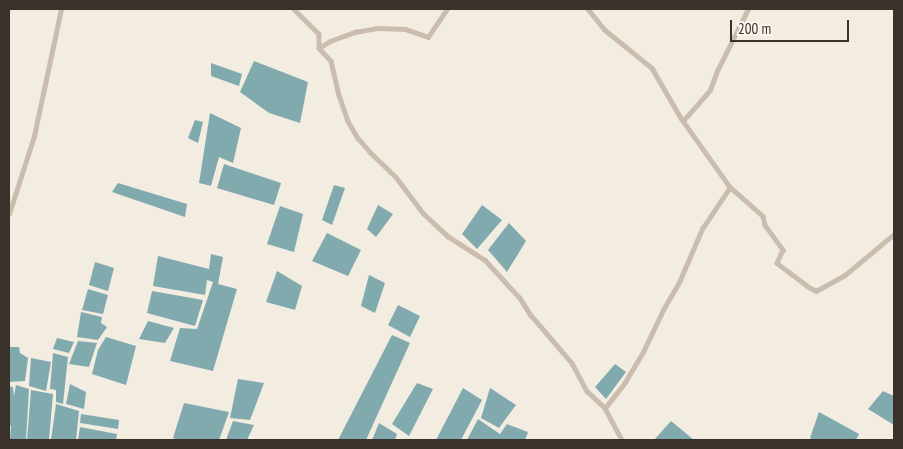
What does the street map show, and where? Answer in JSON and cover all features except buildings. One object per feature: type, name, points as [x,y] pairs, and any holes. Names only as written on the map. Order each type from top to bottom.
[{"type":"street","points":[[9,214],[34,136],[61,9]]},
{"type":"street","points":[[294,9],[318,34],[319,48],[331,61],[339,95],[348,121],[370,152],[396,177],[423,213],[450,237],[485,260],[502,278],[572,363],[587,392],[605,408],[622,440]]},
{"type":"street","points":[[319,48],[330,41],[355,32],[377,28],[405,29],[428,37],[446,9]]},
{"type":"street","points":[[588,9],[604,29],[652,68],[683,121],[730,187],[763,216],[765,226],[783,250],[777,262],[816,291],[860,264],[894,234]]},
{"type":"street","points":[[683,121],[710,90],[717,71],[748,9]]},
{"type":"street","points":[[605,408],[643,352],[680,280],[702,229],[730,187]]},
{"type":"water","points":[[254,61],[308,82],[300,123],[269,113],[240,92]]},
{"type":"water","points":[[211,63],[242,74],[239,86],[211,76]]},
{"type":"water","points":[[210,113],[241,128],[233,163],[219,157],[211,186],[199,183]]},
{"type":"water","points":[[195,120],[203,122],[198,143],[188,138]]},
{"type":"water","points":[[224,164],[281,183],[274,205],[217,188]]},
{"type":"water","points":[[118,183],[187,204],[185,217],[112,192]]},
{"type":"water","points":[[334,185],[345,188],[332,225],[322,220]]},
{"type":"water","points":[[378,205],[393,214],[376,237],[367,229]]},
{"type":"water","points":[[482,205],[502,220],[477,249],[462,234]]},
{"type":"water","points":[[280,206],[303,214],[294,252],[267,244]]},
{"type":"water","points":[[509,223],[526,241],[507,272],[488,250]]},
{"type":"water","points":[[327,233],[361,250],[348,276],[312,261]]},
{"type":"water","points":[[211,254],[223,257],[218,284],[237,289],[213,371],[170,361],[180,328],[197,329],[213,282],[207,280],[205,295],[153,286],[158,256],[209,269]]},
{"type":"water","points":[[95,262],[114,268],[108,291],[89,285]]},
{"type":"water","points":[[277,271],[302,286],[295,310],[266,302]]},
{"type":"water","points":[[369,275],[385,283],[375,313],[361,306]]},
{"type":"water","points":[[88,289],[108,295],[103,314],[82,310]]},
{"type":"water","points":[[152,291],[203,300],[195,326],[147,313]]},
{"type":"water","points":[[398,305],[420,316],[410,337],[388,325]]},
{"type":"water","points":[[81,312],[102,317],[101,323],[107,327],[98,340],[77,337]]},
{"type":"water","points":[[148,321],[174,328],[165,343],[139,339]]},
{"type":"water","points":[[392,335],[410,343],[366,440],[338,440]]},
{"type":"water","points":[[106,337],[136,346],[126,385],[92,374],[98,350]]},
{"type":"water","points":[[57,338],[74,342],[69,353],[53,349]]},
{"type":"water","points":[[78,341],[97,343],[89,367],[69,364]]},
{"type":"water","points":[[10,347],[19,347],[20,353],[28,358],[25,381],[9,382]]},
{"type":"water","points":[[53,353],[68,357],[63,404],[56,402],[56,390],[50,389]]},
{"type":"water","points":[[31,358],[51,362],[46,391],[29,386]]},
{"type":"water","points":[[615,364],[626,372],[606,399],[595,387]]},
{"type":"water","points":[[238,379],[264,383],[250,420],[230,418]]},
{"type":"water","points":[[417,383],[433,389],[409,436],[392,424]]},
{"type":"water","points":[[70,384],[86,392],[84,409],[66,404]]},
{"type":"water","points":[[16,385],[29,389],[26,440],[10,440],[9,386],[13,387],[14,396]]},
{"type":"water","points":[[463,388],[482,400],[461,440],[436,440]]},
{"type":"water","points":[[490,388],[516,405],[499,428],[481,418]]},
{"type":"water","points":[[31,390],[53,394],[49,440],[27,440]]},
{"type":"water","points":[[883,391],[894,396],[894,425],[868,409]]},
{"type":"water","points":[[184,403],[229,412],[219,440],[178,440],[173,438]]},
{"type":"water","points":[[56,404],[79,411],[76,440],[51,440]]},
{"type":"water","points":[[819,412],[859,434],[856,440],[814,440],[810,438]]},
{"type":"water","points":[[81,414],[119,420],[118,429],[80,423]]},
{"type":"water","points":[[478,419],[500,434],[507,424],[528,432],[525,440],[467,440]]},
{"type":"water","points":[[233,421],[254,425],[247,440],[226,440]]},
{"type":"water","points":[[671,421],[694,440],[654,440]]},
{"type":"water","points":[[379,423],[397,434],[395,440],[372,440]]},
{"type":"water","points":[[80,427],[117,434],[116,440],[78,440]]}]
